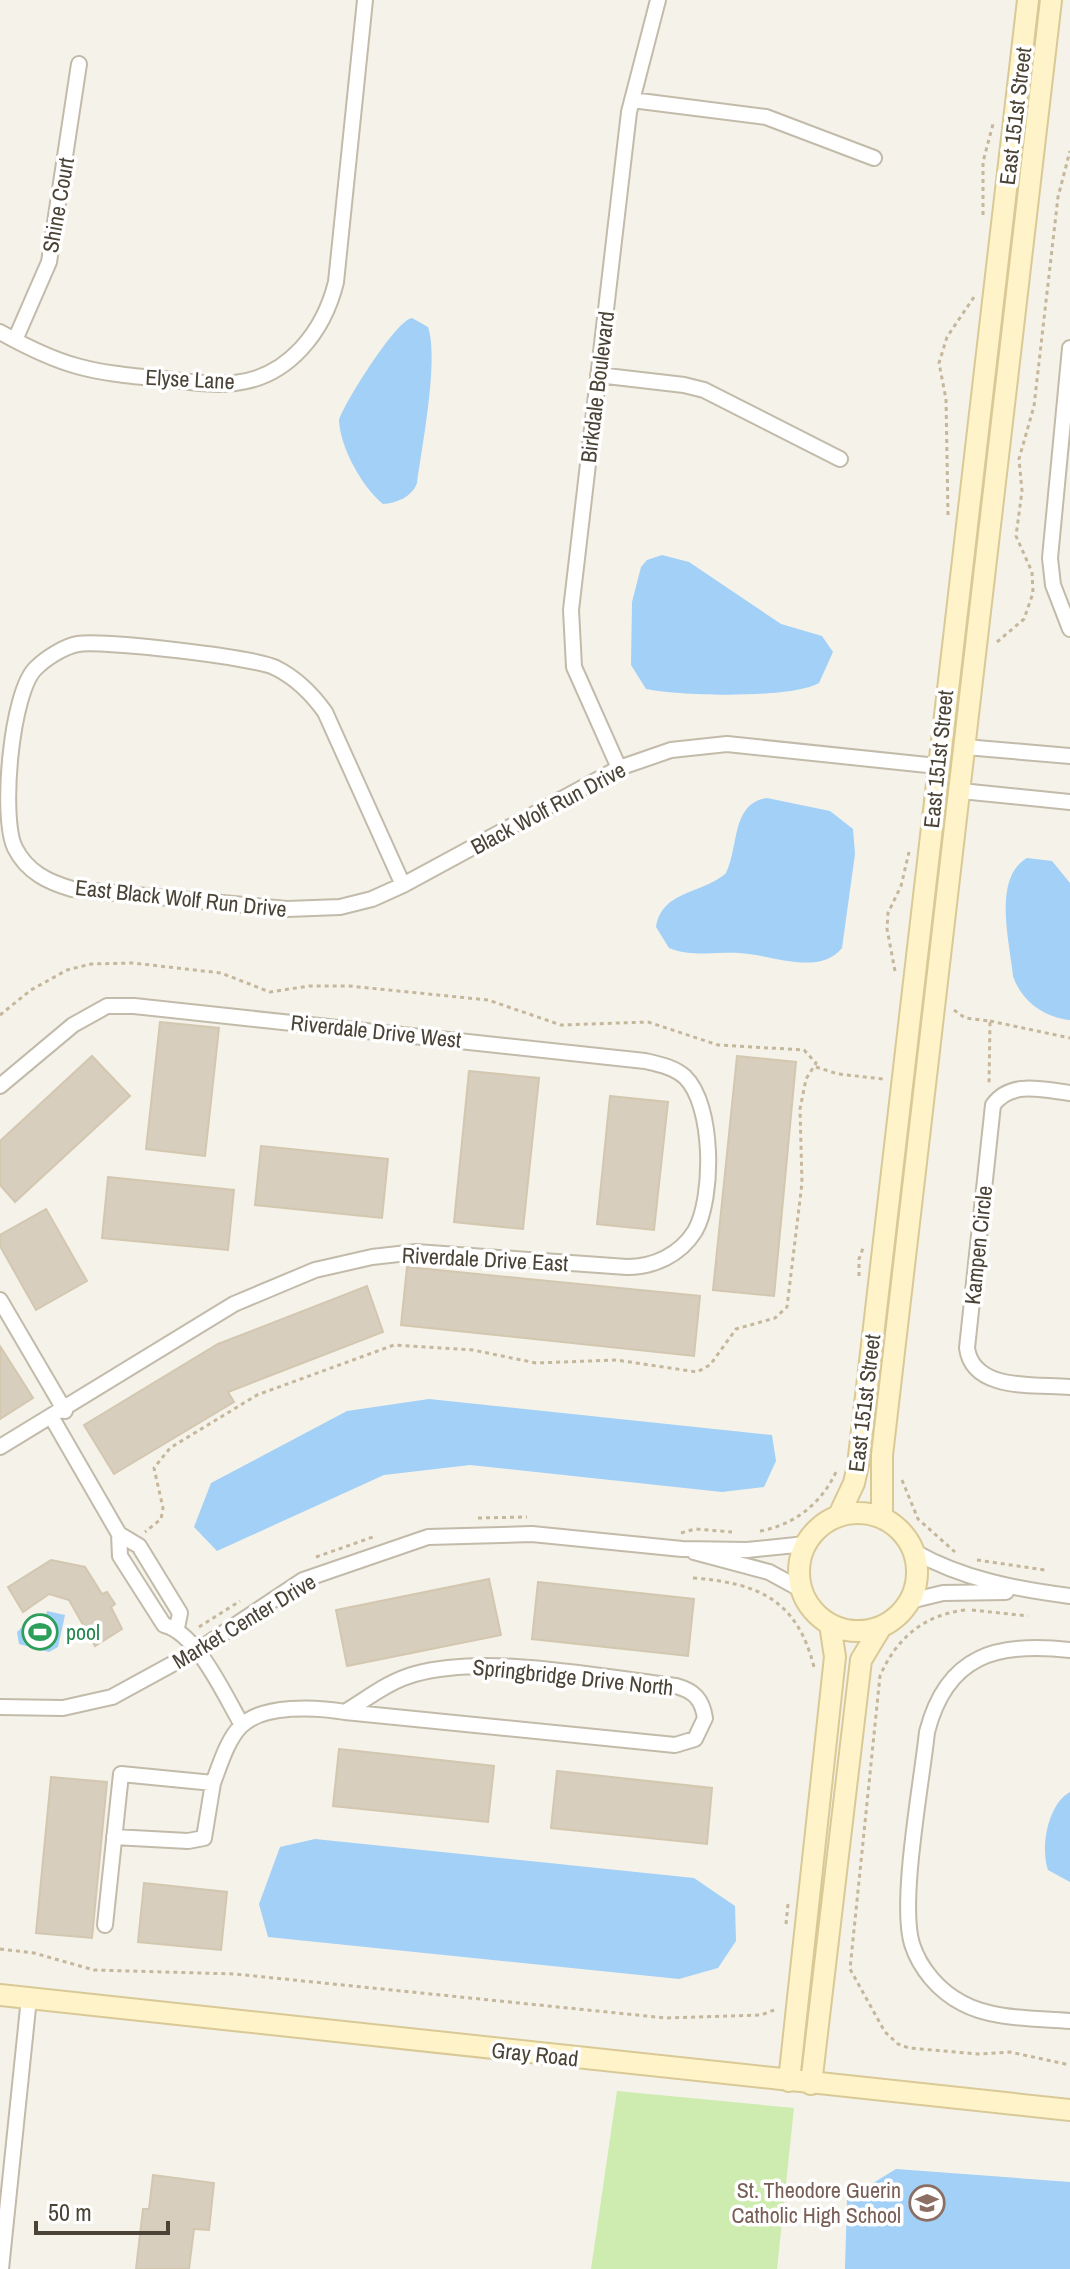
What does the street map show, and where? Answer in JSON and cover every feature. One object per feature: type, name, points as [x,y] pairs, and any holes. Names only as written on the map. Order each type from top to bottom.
[{"type":"street","name":"Elyse Lane","points":[[0,332],[53,360],[94,373],[220,384],[259,378],[296,355],[322,322],[336,282],[365,0]]},
{"type":"street","name":"Birkdale Boulevard","points":[[619,768],[584,695],[574,667],[570,642],[598,375],[632,100],[658,0]]},
{"type":"street","name":"East 151st Street","points":[[839,1515],[854,1483],[858,1465],[1028,0]]},
{"type":"street","name":"East 151st Street","points":[[882,1517],[882,1455],[1051,0]]},
{"type":"street","name":"Shine Court","points":[[15,340],[49,262],[79,64]]},
{"type":"street","points":[[632,100],[766,117],[874,158]]},
{"type":"street","points":[[1070,348],[1050,558],[1053,585],[1070,629]]},
{"type":"street","points":[[598,375],[704,390],[840,459]]},
{"type":"street","name":"East Black Wolf Run Drive","points":[[77,644],[243,658],[275,666],[312,695],[325,712],[403,885],[372,899],[340,907],[287,909],[72,889],[47,881],[29,867],[15,848],[6,822],[23,686],[35,669],[77,644]]},
{"type":"street","name":"Black Wolf Run Drive","points":[[403,885],[619,768],[671,750],[727,744],[937,766]]},
{"type":"street","points":[[965,747],[1070,756]]},
{"type":"street","points":[[961,791],[1070,802]]},
{"type":"street","name":"Riverdale Drive West","points":[[0,1086],[73,1025],[107,1006],[134,1006],[645,1061]]},
{"type":"street","name":"Riverdale Drive East","points":[[0,1447],[234,1304],[286,1280],[344,1262],[416,1252],[627,1267],[645,1267],[665,1260],[695,1231],[701,1213],[708,1162],[707,1124],[684,1076],[667,1066],[645,1061]]},
{"type":"street","points":[[998,1098],[1018,1089],[1070,1093]]},
{"type":"street","name":"Kampen Circle","points":[[998,1098],[990,1120],[969,1358],[978,1372],[994,1380],[1070,1387]]},
{"type":"street","points":[[0,1300],[125,1537],[180,1613],[177,1628]]},
{"type":"street","points":[[868,1513],[882,1517],[902,1532],[915,1552],[918,1577],[910,1601],[893,1620],[881,1627],[855,1631],[830,1624],[813,1610],[802,1590],[799,1566],[806,1544],[815,1532],[839,1515],[868,1513]]},
{"type":"street","name":"Market Center Drive","points":[[0,1707],[48,1710],[98,1702],[126,1691],[198,1650],[303,1580],[428,1537],[532,1534],[682,1549],[747,1550],[806,1544]]},
{"type":"street","points":[[114,1837],[188,1841],[204,1838],[213,1783],[242,1725],[198,1650],[177,1628],[164,1625],[120,1556],[125,1537]]},
{"type":"street","name":"Market Center Drive","points":[[682,1549],[769,1572],[802,1590]]},
{"type":"street","points":[[915,1552],[946,1569],[1030,1591],[1070,1596]]},
{"type":"street","points":[[910,1601],[943,1593],[1030,1591]]},
{"type":"street","points":[[789,2081],[835,1657],[830,1624]]},
{"type":"street","points":[[811,2084],[861,1660],[881,1627]]},
{"type":"street","points":[[1070,1650],[1025,1646],[994,1651],[961,1670],[945,1687],[933,1710],[927,1732],[908,1921],[913,1945],[932,1979],[963,2004],[980,2010],[1070,2021]]},
{"type":"street","name":"Springbridge Drive North","points":[[242,1725],[299,1708],[675,1745],[695,1739],[705,1718],[699,1698],[691,1690],[676,1686],[483,1666],[413,1674],[381,1688],[345,1712]]},
{"type":"street","points":[[105,1925],[121,1774],[213,1783]]},
{"type":"street","name":"Gray Road","points":[[0,1995],[1070,2110]]},
{"type":"street","points":[[1,2269],[29,1998]]},
{"type":"path","points":[[992,653],[1003,635],[1024,619],[1033,593],[1032,572],[1016,536],[1022,491],[1019,459],[1034,406],[1058,197],[1070,151]]},
{"type":"path","points":[[0,1015],[31,990],[67,970],[105,963],[152,964],[221,973],[270,992],[309,986],[349,986],[496,1001],[561,1025],[648,1022],[718,1045],[804,1050],[815,1060],[816,1067],[806,1079],[800,1109],[802,1183],[787,1307],[775,1318],[736,1329],[705,1369],[688,1373],[631,1361],[587,1359],[536,1363],[473,1350],[410,1346],[378,1349],[263,1392],[170,1448],[154,1468],[163,1508],[161,1519],[125,1537]]},
{"type":"path","points":[[953,1005],[959,1016],[1070,1038]]},
{"type":"path","points":[[990,1021],[988,1080],[998,1098]]},
{"type":"path","points":[[816,1067],[838,1074],[886,1080]]},
{"type":"path","points":[[751,1533],[773,1529],[797,1518],[830,1486]]},
{"type":"path","points":[[907,1497],[918,1519],[954,1552],[964,1556]]},
{"type":"path","points":[[695,1529],[741,1533]]},
{"type":"path","points":[[974,1559],[1045,1570]]},
{"type":"path","points":[[693,1578],[736,1582],[773,1599],[801,1630],[817,1676]]},
{"type":"path","points":[[889,1654],[916,1627],[951,1612],[971,1609],[1028,1616]]},
{"type":"path","points":[[788,1933],[785,1912],[789,1901]]},
{"type":"path","points":[[0,1949],[34,1953],[94,1970],[235,1974],[666,2018],[761,2015],[773,2013],[781,2005]]},
{"type":"green space","points":[[617,2091],[794,2108],[777,2269],[591,2269]]},
{"type":"water","points":[[412,318],[428,327],[432,360],[417,483],[412,492],[403,498],[383,504],[367,488],[354,466],[343,442],[339,420],[383,346]]},
{"type":"water","points":[[662,555],[689,562],[781,624],[822,636],[833,652],[819,683],[785,692],[761,694],[646,689],[631,665],[632,602],[641,567],[647,560]]},
{"type":"water","points":[[767,798],[830,811],[853,829],[855,854],[842,948],[832,957],[807,963],[751,954],[704,954],[669,948],[656,927],[660,915],[675,899],[726,873],[742,817],[747,808]]},
{"type":"water","points":[[1027,858],[1052,861],[1070,883],[1070,1020],[1052,1016],[1035,1007],[1022,993],[1013,976],[1006,895],[1016,867]]},
{"type":"water","points":[[429,1399],[772,1435],[776,1461],[764,1487],[722,1492],[470,1465],[384,1475],[217,1551],[194,1527],[211,1483],[347,1411]]},
{"type":"water","name":"pool","points":[[47,1611],[65,1615],[58,1647],[49,1652],[19,1644],[17,1632],[22,1627],[42,1631]]},
{"type":"water","points":[[1070,1792],[1070,1882],[1048,1870],[1045,1850],[1051,1816],[1062,1798]]},
{"type":"water","points":[[315,1839],[694,1878],[735,1906],[736,1941],[718,1968],[679,1979],[268,1937],[259,1904],[280,1847]]},
{"type":"water","points":[[896,2169],[1070,2182],[1070,2269],[845,2269],[847,2199]]},
{"type":"building","points":[[160,1022],[219,1028],[205,1156],[146,1149]]},
{"type":"building","points":[[92,1056],[130,1096],[15,1202],[0,1185],[0,1141]]},
{"type":"building","points":[[737,1056],[796,1062],[774,1296],[713,1290]]},
{"type":"building","points":[[469,1071],[539,1078],[523,1229],[454,1222]]},
{"type":"building","points":[[610,1096],[668,1102],[654,1230],[597,1224]]},
{"type":"building","points":[[261,1146],[388,1159],[382,1218],[255,1205]]},
{"type":"building","points":[[108,1177],[234,1190],[228,1250],[102,1238]]},
{"type":"building","points":[[46,1209],[87,1281],[36,1310],[0,1246],[0,1235]]},
{"type":"building","points":[[407,1267],[700,1296],[694,1356],[401,1325]]},
{"type":"building","points":[[367,1286],[383,1332],[228,1392],[234,1402],[114,1474],[84,1425],[218,1344]]},
{"type":"building","points":[[0,1346],[33,1398],[0,1419]]},
{"type":"building","points":[[51,1560],[85,1567],[102,1594],[107,1592],[115,1604],[111,1607],[122,1629],[95,1646],[69,1600],[49,1594],[23,1612],[8,1587]]},
{"type":"building","points":[[489,1579],[501,1635],[347,1666],[336,1610]]},
{"type":"building","points":[[538,1582],[694,1599],[688,1656],[532,1639]]},
{"type":"building","points":[[339,1749],[494,1766],[488,1822],[333,1806]]},
{"type":"building","points":[[557,1771],[712,1788],[707,1844],[551,1828]]},
{"type":"building","points":[[51,1777],[107,1782],[92,1938],[36,1933]]},
{"type":"building","points":[[144,1883],[227,1892],[221,1950],[138,1942]]},
{"type":"building","points":[[153,2175],[214,2183],[209,2230],[194,2229],[189,2269],[136,2269],[143,2209],[149,2209]]},
{"type":"place","name":"pool","points":[[40,1632]]},
{"type":"place","name":"St. Theodore Guerin Catholic High School","points":[[927,2203]]}]
